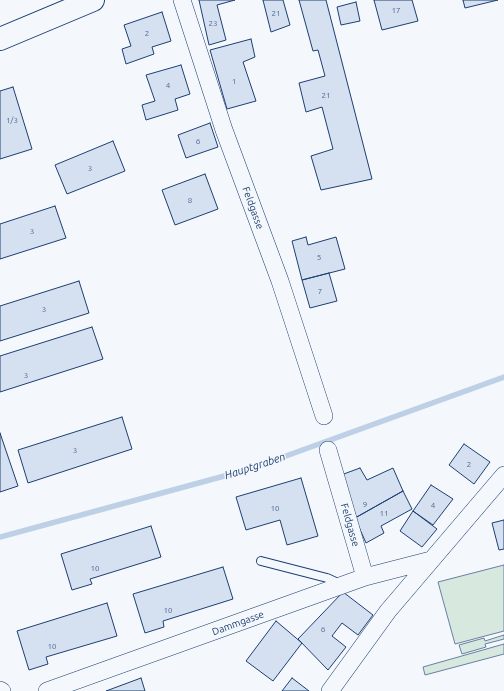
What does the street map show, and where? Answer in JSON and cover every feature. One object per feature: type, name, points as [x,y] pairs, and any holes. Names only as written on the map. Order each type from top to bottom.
[{"type":"main road","points":[[0,39],[93,0]]},
{"type":"street","name":"Feldgasse","points":[[182,0],[224,130],[280,281],[324,416]]},
{"type":"street","name":"Feldgasse","points":[[328,450],[365,577]]},
{"type":"street","points":[[330,691],[388,611],[504,475]]},
{"type":"street","name":"Dammgasse","points":[[47,691],[365,577],[431,560]]},
{"type":"lane","points":[[261,561],[327,578],[343,585]]},
{"type":"shaded area","points":[[504,565],[504,631],[455,644],[438,582]]},
{"type":"shaded area","points":[[504,635],[504,639],[485,644],[486,647],[462,654],[459,645],[484,638],[485,641]]},
{"type":"shaded area","points":[[504,644],[504,654],[425,675],[423,667]]},
{"type":"building","points":[[199,0],[235,0],[217,5],[226,40],[209,45]]},
{"type":"building","points":[[263,0],[283,0],[290,25],[271,32]]},
{"type":"building","points":[[299,0],[326,0],[372,179],[321,190],[311,156],[333,149],[322,107],[306,112],[299,83],[325,76],[318,50],[313,51]]},
{"type":"building","points":[[374,0],[412,0],[418,21],[382,30]]},
{"type":"building","points":[[463,0],[498,0],[465,8]]},
{"type":"building","points":[[356,2],[360,21],[341,25],[337,7]]},
{"type":"building","points":[[162,12],[171,41],[152,47],[154,54],[126,64],[122,49],[131,46],[124,25]]},
{"type":"building","points":[[251,39],[255,57],[243,62],[256,101],[227,109],[210,50]]},
{"type":"building","points":[[181,65],[190,94],[175,99],[178,110],[146,120],[142,105],[155,101],[146,75]]},
{"type":"building","points":[[13,87],[32,149],[0,159],[0,91]]},
{"type":"building","points":[[210,123],[218,147],[186,158],[178,135]]},
{"type":"building","points":[[113,141],[125,171],[67,194],[55,165]]},
{"type":"building","points":[[205,174],[218,209],[175,225],[162,190]]},
{"type":"building","points":[[55,206],[66,238],[0,259],[0,224]]},
{"type":"building","points":[[306,237],[308,245],[336,237],[345,269],[302,280],[292,241]]},
{"type":"building","points":[[329,273],[337,301],[310,308],[302,280]]},
{"type":"building","points":[[79,281],[89,313],[0,341],[0,306]]},
{"type":"building","points":[[92,327],[103,359],[0,392],[0,356]]},
{"type":"building","points":[[122,417],[132,449],[28,483],[18,450]]},
{"type":"building","points":[[0,433],[18,486],[0,492]]},
{"type":"building","points":[[464,444],[490,462],[474,484],[449,465]]},
{"type":"building","points":[[360,468],[367,480],[393,468],[403,491],[355,518],[341,475]]},
{"type":"building","points":[[301,478],[318,536],[287,545],[280,520],[246,530],[236,497]]},
{"type":"building","points":[[431,485],[453,499],[433,525],[413,511]]},
{"type":"building","points":[[403,491],[412,509],[381,526],[384,533],[366,543],[355,518]]},
{"type":"building","points":[[413,511],[437,529],[422,547],[400,531]]},
{"type":"building","points":[[504,520],[504,549],[499,550],[492,523]]},
{"type":"building","points":[[151,526],[161,557],[90,579],[92,584],[72,590],[61,554]]},
{"type":"building","points":[[223,567],[233,599],[163,621],[164,627],[145,633],[133,594]]},
{"type":"building","points":[[343,592],[373,615],[358,635],[342,623],[332,636],[346,647],[328,670],[298,639]]},
{"type":"building","points":[[107,603],[117,636],[46,657],[48,664],[29,670],[17,631]]},
{"type":"building","points":[[276,621],[302,643],[273,681],[246,661]]},
{"type":"building","points":[[141,678],[145,691],[106,691]]},
{"type":"building","points":[[292,678],[309,691],[282,691]]},
{"type":"waterway","name":"Hauptgraben","points":[[0,537],[250,469],[504,377]]}]
